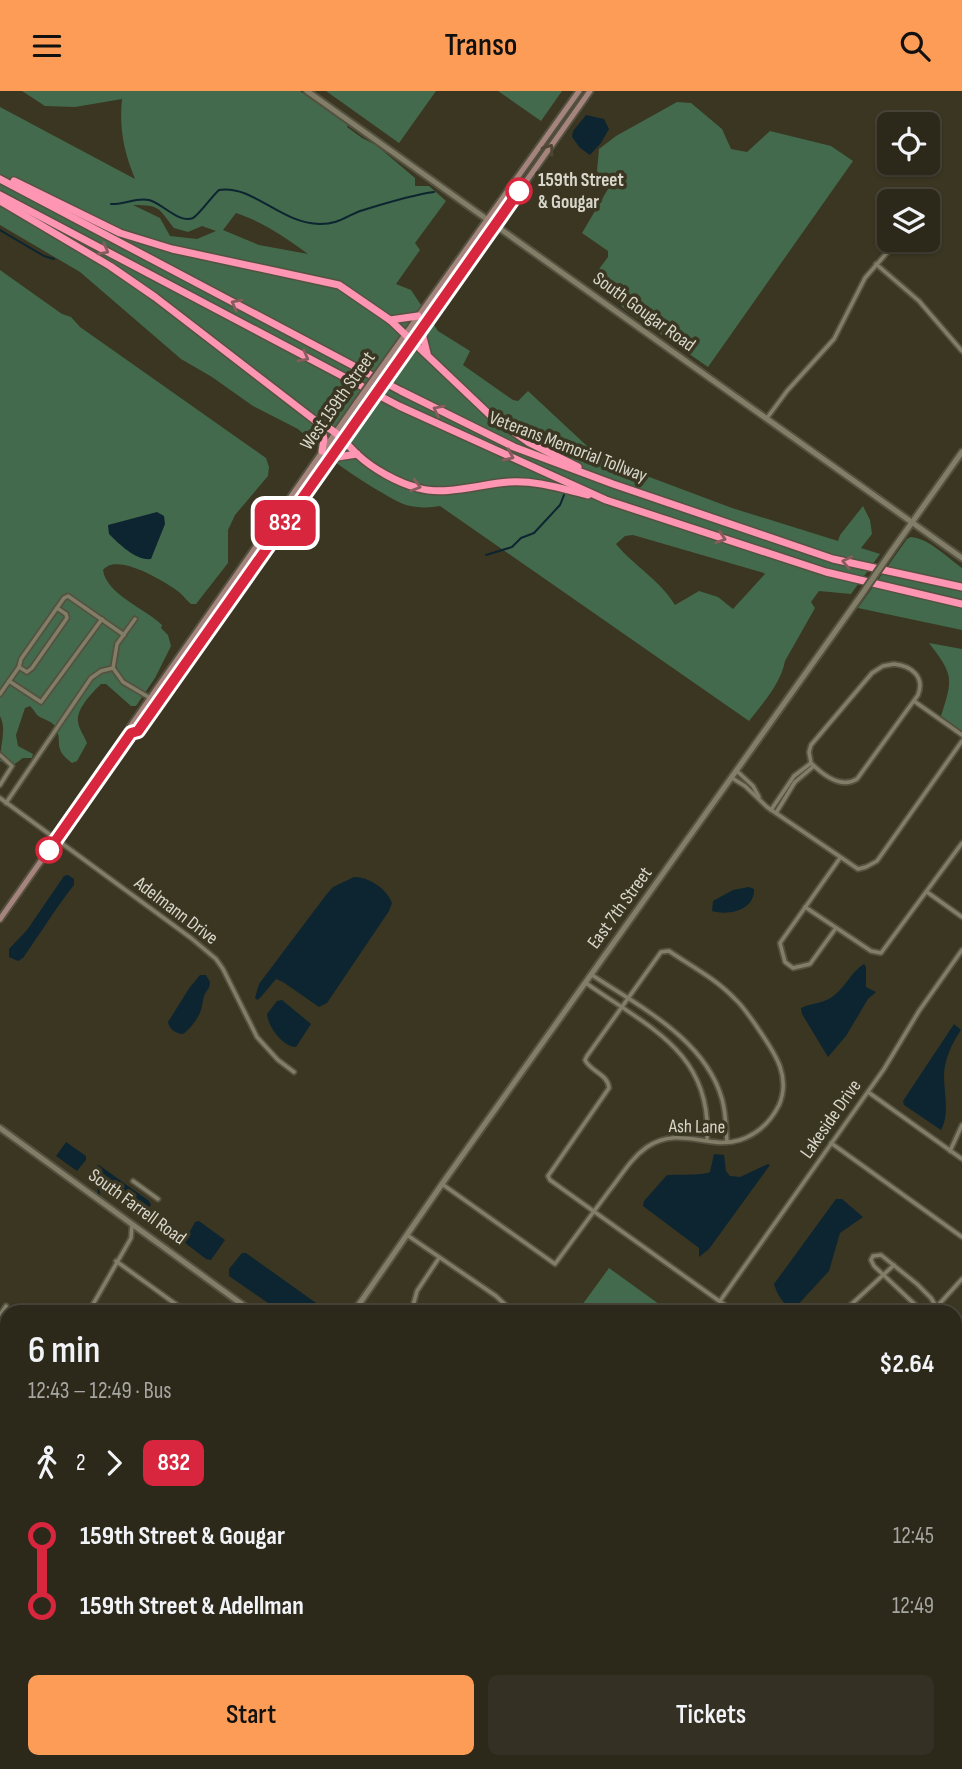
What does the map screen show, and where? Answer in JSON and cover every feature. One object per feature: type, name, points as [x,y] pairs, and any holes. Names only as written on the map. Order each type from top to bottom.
[{"type":"highway","points":[[0,176],[120,233],[172,249],[339,285],[390,320],[492,417],[528,442],[613,484]]},
{"type":"highway","name":"Veterans Memorial Tollway","points":[[0,176],[401,391],[514,447],[613,484],[833,559],[962,587]]},
{"type":"highway","name":"Veterans Memorial Tollway","points":[[0,195],[400,406],[615,503],[826,572],[962,604]]},
{"type":"highway","points":[[0,201],[110,266],[155,297],[321,425],[336,433],[357,454],[391,477],[420,489],[437,491],[512,481],[550,485],[615,503]]},
{"type":"highway","points":[[390,320],[418,316]]},
{"type":"highway","points":[[424,325],[423,337],[427,353]]},
{"type":"highway","points":[[321,425],[323,451]]},
{"type":"highway","points":[[331,458],[357,454]]},
{"type":"main road","name":"West 159th Street","points":[[131,733],[130,727],[150,698],[579,91]]},
{"type":"main road","name":"West 159th Street","points":[[0,919],[131,733],[138,731],[590,91]]},
{"type":"street","name":"South Gougar Road","points":[[307,91],[962,558]]},
{"type":"street","points":[[767,418],[787,391],[834,339],[860,285],[887,252]]},
{"type":"street","points":[[876,264],[919,301],[962,351]]},
{"type":"street","name":"East 7th Street","points":[[359,1305],[962,452]]},
{"type":"street","points":[[0,694],[19,667],[21,659],[64,599],[71,596],[124,635]]},
{"type":"street","points":[[19,667],[27,672],[32,669],[67,618],[66,614],[57,608]]},
{"type":"street","points":[[9,681],[41,702],[102,619]]},
{"type":"street","points":[[135,619],[117,644],[113,669],[123,682],[150,698]]},
{"type":"street","points":[[894,664],[905,666],[914,672],[921,685],[914,701],[862,773],[852,782],[838,782],[813,764],[810,749],[814,741],[878,668],[894,664]]},
{"type":"street","points":[[6,803],[91,678],[101,671],[113,669]]},
{"type":"street","points":[[914,701],[962,735]]},
{"type":"street","points":[[732,778],[774,811],[858,869],[877,861],[962,741]]},
{"type":"street","points":[[0,755],[12,767],[0,785]]},
{"type":"street","points":[[774,811],[795,782],[813,764]]},
{"type":"street","points":[[737,771],[753,786],[760,799]]},
{"type":"street","name":"Adelmann Drive","points":[[0,798],[216,959],[257,1037],[278,1060],[294,1072]]},
{"type":"street","points":[[805,907],[872,951],[881,953],[962,844]]},
{"type":"street","points":[[836,927],[810,964],[793,968],[785,962],[779,943],[841,857]]},
{"type":"street","points":[[927,892],[962,917]]},
{"type":"street","name":"Ash Lane","points":[[442,1184],[555,1264],[629,1164],[648,1146],[671,1138],[727,1142],[751,1136],[774,1115],[783,1093],[778,1058],[742,1006],[722,988],[665,950],[628,999]]},
{"type":"street","name":"Lakeside Drive","points":[[719,1301],[884,1069],[919,1011],[962,950]]},
{"type":"street","points":[[592,975],[685,1041],[698,1054],[717,1085],[723,1101],[727,1142]]},
{"type":"street","points":[[586,983],[678,1050],[699,1081],[705,1099],[709,1117],[707,1140]]},
{"type":"street","points":[[628,999],[585,1061],[607,1079],[609,1088],[548,1176],[725,1305]]},
{"type":"street","points":[[678,1050],[685,1041]]},
{"type":"street","points":[[868,1092],[962,1159]]},
{"type":"street","points":[[950,1151],[962,1125]]},
{"type":"street","name":"South Farrell Road","points":[[0,1128],[243,1305]]},
{"type":"street","points":[[831,1143],[962,1237]]},
{"type":"street","points":[[133,1181],[158,1199]]},
{"type":"street","points":[[92,1305],[131,1238],[132,1224]]},
{"type":"street","points":[[131,1238],[144,1233]]},
{"type":"street","points":[[407,1235],[506,1305]]},
{"type":"street","points":[[915,1305],[872,1264],[873,1256],[881,1255],[894,1265],[931,1298],[934,1305]]},
{"type":"street","points":[[413,1305],[417,1291],[439,1258]]},
{"type":"street","points":[[116,1261],[177,1305]]},
{"type":"street","points":[[850,1305],[894,1265]]},
{"type":"street","points":[[939,1305],[962,1279]]},
{"type":"green space","points":[[22,91],[300,91],[362,138],[376,145],[415,178],[415,186],[429,186],[446,201],[415,243],[420,250],[396,284],[411,290],[425,311],[460,264],[428,316],[438,331],[470,351],[463,365],[513,400],[518,401],[528,391],[586,445],[612,463],[732,508],[838,541],[863,506],[870,520],[872,534],[861,548],[880,554],[851,594],[819,591],[811,602],[815,608],[785,661],[776,685],[749,721],[440,506],[419,507],[399,502],[329,457],[251,566],[279,519],[325,453],[298,429],[253,406],[181,359],[80,272],[0,225],[0,107],[135,179],[123,140],[122,99],[75,107],[45,106]],"holes":[[[133,205],[158,209],[174,228],[188,232],[202,226],[216,231],[197,239],[170,236],[160,218]],[[236,213],[274,231],[308,254],[259,245],[223,230]],[[633,535],[765,574],[733,609],[718,597],[699,591],[675,605],[662,588],[616,544],[625,536]]]},
{"type":"green space","points":[[326,91],[436,91],[399,143]]},
{"type":"green space","points":[[498,91],[562,91],[541,121]]},
{"type":"green space","points":[[677,102],[691,103],[722,129],[731,149],[747,152],[770,131],[831,146],[853,161],[708,367],[627,311],[591,280],[608,257],[608,251],[582,233],[608,189],[597,171],[599,149],[616,136]]},
{"type":"green space","points":[[0,270],[62,314],[71,317],[80,327],[266,458],[269,467],[268,476],[235,515],[228,530],[228,563],[196,604],[191,604],[172,587],[141,570],[119,564],[110,565],[103,570],[106,579],[119,594],[162,625],[161,628],[168,635],[171,646],[155,678],[136,706],[131,706],[106,684],[101,684],[89,697],[78,717],[87,743],[77,761],[72,763],[60,749],[54,725],[37,715],[30,706],[25,708],[16,735],[18,746],[33,754],[32,758],[23,758],[12,766],[0,761],[3,732],[0,716]]},
{"type":"green space","points":[[911,537],[931,545],[962,568],[962,630],[858,608]]},
{"type":"green space","points":[[929,643],[962,649],[962,731],[941,716],[948,693],[949,678],[943,663]]},
{"type":"green space","points":[[609,1268],[660,1305],[582,1305]]},
{"type":"water","points":[[586,115],[604,119],[609,129],[590,155],[580,148],[572,137],[573,131]]},
{"type":"water","points":[[157,512],[164,516],[165,524],[151,559],[134,555],[109,534],[108,525]]},
{"type":"water","points":[[68,875],[74,879],[74,885],[23,958],[18,961],[9,957],[9,949],[27,930],[64,876]]},
{"type":"water","points":[[354,877],[377,885],[392,903],[327,1003],[319,1007],[276,979],[257,1000],[255,998],[259,984],[326,895],[333,887]]},
{"type":"water","points":[[749,887],[754,889],[753,896],[746,907],[726,913],[712,911],[713,901],[733,890]]},
{"type":"water","points":[[864,964],[866,987],[876,992],[868,999],[846,1036],[828,1057],[801,1008],[832,997]]},
{"type":"water","points":[[200,975],[206,975],[210,982],[201,1010],[183,1034],[178,1033],[171,1029],[168,1022]]},
{"type":"water","points":[[282,1000],[311,1024],[296,1047],[281,1040],[268,1019],[267,1014],[277,1001]]},
{"type":"water","points":[[954,1024],[961,1030],[945,1064],[946,1111],[941,1130],[904,1105],[903,1101]]},
{"type":"water","points":[[66,1142],[86,1156],[77,1171],[56,1156]]},
{"type":"water","points":[[714,1154],[724,1155],[726,1171],[730,1176],[740,1177],[770,1165],[709,1249],[699,1257],[699,1248],[643,1206],[644,1201],[667,1175],[710,1172]]},
{"type":"water","points":[[99,1165],[149,1201],[151,1205],[143,1215],[140,1216],[88,1179]]},
{"type":"water","points":[[836,1199],[842,1199],[863,1217],[840,1233],[829,1271],[798,1305],[787,1305],[774,1284]]},
{"type":"water","points":[[199,1221],[225,1240],[211,1260],[184,1242],[195,1222]]},
{"type":"water","points":[[242,1253],[246,1253],[319,1305],[271,1305],[229,1276],[229,1269]]},
{"type":"waterway","points":[[111,204],[149,200],[176,216],[188,219],[196,216],[219,190],[232,190],[256,198],[292,218],[326,224],[397,200],[434,192]]},
{"type":"waterway","points":[[0,230],[54,259]]},
{"type":"waterway","points":[[486,555],[512,547],[521,538],[534,533],[560,505],[564,495]]},
{"type":"waterway","points":[[98,1186],[99,1195]]},
{"type":"bus line","name":"832","points":[[49,850],[131,733],[138,731],[519,191]]},
{"type":"place","name":"159th Street & Gougar","points":[[519,191]]}]
